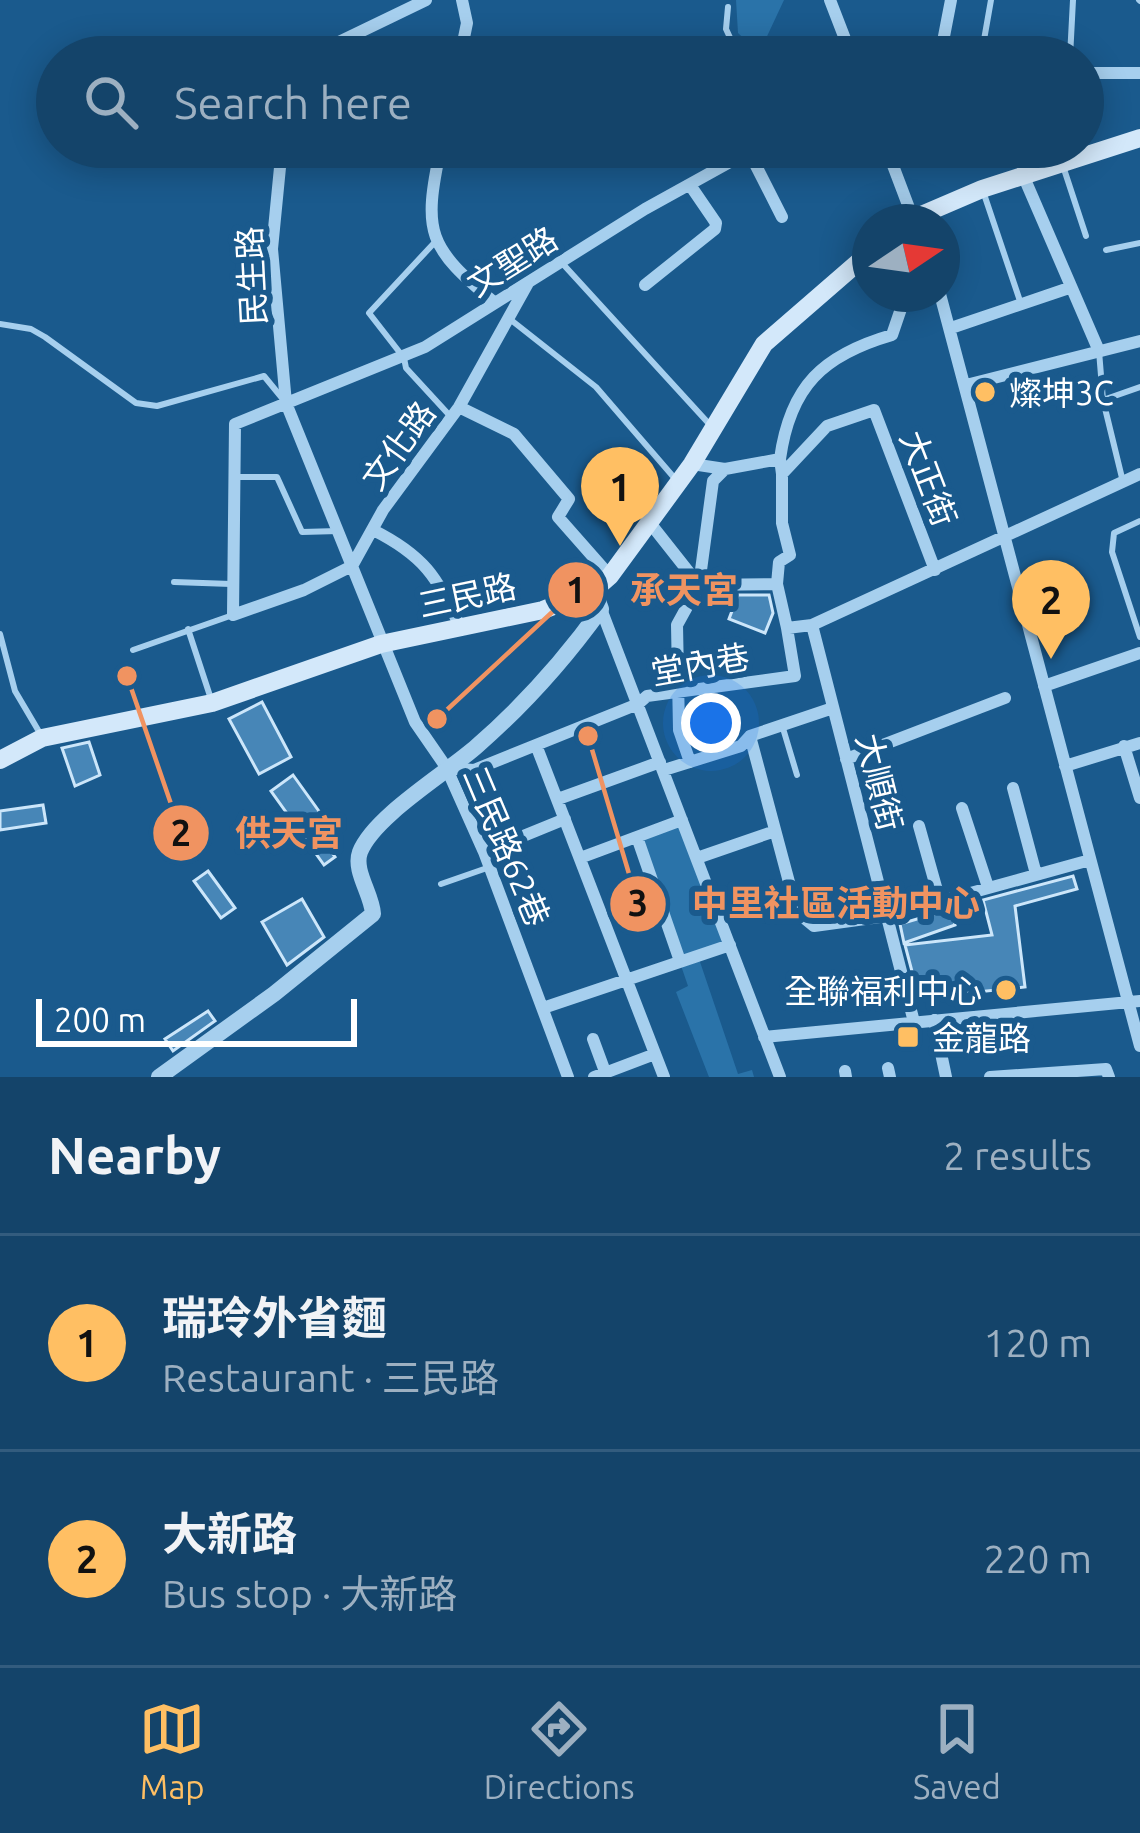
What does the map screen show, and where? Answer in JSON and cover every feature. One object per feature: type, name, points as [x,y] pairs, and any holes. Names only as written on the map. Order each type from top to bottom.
[{"type":"main road","points":[[1104,150],[1140,138]]},
{"type":"main road","points":[[948,204],[1047,168]]},
{"type":"main road","name":"三民路","points":[[0,760],[42,738],[212,703],[381,644],[598,599],[692,464],[764,344],[852,268]]},
{"type":"street","points":[[351,36],[426,0]]},
{"type":"street","points":[[462,0],[464,36]]},
{"type":"street","points":[[830,0],[844,36]]},
{"type":"street","points":[[944,36],[951,0]]},
{"type":"street","points":[[1104,74],[1140,73]]},
{"type":"street","name":"民生路","points":[[280,168],[272,249],[286,403],[352,566]]},
{"type":"street","points":[[436,168],[430,195],[435,242],[450,265],[495,303]]},
{"type":"street","name":"文聖路","points":[[233,477],[235,424],[404,358],[720,168]]},
{"type":"street","points":[[761,168],[782,217]]},
{"type":"street","points":[[893,168],[905,204]]},
{"type":"street","points":[[1023,176],[1099,351]]},
{"type":"street","points":[[645,285],[716,226],[690,185]]},
{"type":"street","name":"文化路","points":[[352,566],[383,509],[455,412],[528,282]]},
{"type":"street","points":[[951,328],[1069,288]]},
{"type":"street","points":[[900,312],[892,335],[835,357],[811,378],[785,422],[780,458],[782,523],[790,555],[778,562],[777,584],[787,628],[812,625],[1140,474]]},
{"type":"street","points":[[946,312],[1090,860],[1134,1001],[1140,1046]]},
{"type":"street","points":[[966,385],[1140,341]]},
{"type":"street","name":"大正街","points":[[782,474],[827,426],[874,410],[935,570]]},
{"type":"street","points":[[455,412],[514,434],[534,454],[568,499],[558,517],[610,576]]},
{"type":"street","points":[[692,464],[725,469],[780,458]]},
{"type":"street","points":[[690,762],[679,730],[676,625],[699,585],[713,481],[725,469]]},
{"type":"street","points":[[233,477],[233,615],[304,590],[352,566],[381,644]]},
{"type":"street","points":[[650,523],[699,585]]},
{"type":"street","points":[[373,530],[402,544],[440,582],[460,627]]},
{"type":"street","points":[[699,585],[777,584]]},
{"type":"street","points":[[598,599],[780,1077]]},
{"type":"street","points":[[159,1077],[274,994],[373,914],[358,863],[360,853],[392,815],[446,767],[475,749],[562,663],[598,599]]},
{"type":"street","name":"大順街","points":[[812,625],[914,1022]]},
{"type":"street","name":"堂內巷","points":[[446,767],[474,770],[638,704],[647,696],[795,676],[787,628]]},
{"type":"street","name":"三民路62巷","points":[[381,644],[415,722],[446,767],[484,852],[568,1077]]},
{"type":"street","points":[[1044,686],[1140,653]]},
{"type":"street","points":[[846,759],[1005,698]]},
{"type":"street","points":[[558,799],[741,746],[750,736],[833,708]]},
{"type":"street","points":[[750,736],[797,912],[814,926],[886,916],[1090,860]]},
{"type":"street","points":[[1065,766],[1140,743]]},
{"type":"street","name":"三民路62巷","points":[[536,745],[664,1077]]},
{"type":"street","points":[[1124,746],[1140,798]]},
{"type":"street","points":[[1013,788],[1036,874]]},
{"type":"street","points":[[962,808],[988,887]]},
{"type":"street","points":[[484,852],[565,819]]},
{"type":"street","points":[[580,858],[682,820]]},
{"type":"street","points":[[919,826],[940,901]]},
{"type":"street","points":[[697,858],[776,832]]},
{"type":"street","points":[[637,837],[680,962]]},
{"type":"street","points":[[543,1008],[730,946]]},
{"type":"street","points":[[764,1036],[1134,1001]]},
{"type":"street","points":[[934,1020],[946,1077]]},
{"type":"street","points":[[593,1040],[602,1076],[656,1054]]},
{"type":"street","points":[[990,1077],[1106,1069],[1109,1077]]},
{"type":"lane","points":[[985,36],[991,0]]},
{"type":"lane","points":[[1071,36],[1073,0]]},
{"type":"lane","points":[[728,7],[729,36]]},
{"type":"lane","points":[[1064,168],[1086,236]]},
{"type":"lane","points":[[982,190],[1021,304]]},
{"type":"lane","points":[[435,242],[369,314],[404,358],[406,368],[455,412]]},
{"type":"lane","points":[[1106,250],[1140,243]]},
{"type":"lane","points":[[561,262],[714,428]]},
{"type":"lane","points":[[508,317],[596,387],[679,483]]},
{"type":"lane","points":[[0,324],[31,329],[45,337],[136,404],[157,406],[264,376],[286,403]]},
{"type":"lane","points":[[1099,351],[1103,400],[1123,482]]},
{"type":"lane","points":[[1103,400],[1140,387]]},
{"type":"lane","points":[[233,477],[277,477],[302,532],[338,531]]},
{"type":"lane","points":[[1140,521],[1114,532],[1112,552],[1140,637]]},
{"type":"lane","points":[[174,582],[235,584]]},
{"type":"lane","points":[[133,650],[233,615]]},
{"type":"lane","points":[[188,629],[212,703]]},
{"type":"lane","points":[[0,634],[15,691],[42,738]]},
{"type":"lane","points":[[782,725],[797,776]]},
{"type":"lane","points":[[441,884],[490,867]]},
{"type":"shaded area","points":[[736,0],[784,0],[767,36],[738,33]]},
{"type":"shaded area","points":[[682,820],[730,945],[698,956],[738,1074],[752,1070],[754,1077],[709,1077],[676,992],[688,986],[637,837]]},
{"type":"building","points":[[738,595],[769,595],[773,613],[765,633],[729,619]]},
{"type":"building","points":[[262,702],[291,757],[259,774],[229,719]]},
{"type":"building","points":[[89,742],[100,775],[75,786],[62,748]]},
{"type":"building","points":[[293,775],[341,842],[330,850],[335,857],[324,865],[271,791]]},
{"type":"building","points":[[43,805],[46,823],[0,830],[0,811]]},
{"type":"building","points":[[208,871],[235,908],[221,918],[194,881]]},
{"type":"building","points":[[1073,876],[1077,889],[1015,906],[1025,987],[919,998],[905,945],[992,935],[983,900]]},
{"type":"building","points":[[302,899],[324,937],[287,965],[262,922]]},
{"type":"building","points":[[951,909],[955,925],[904,943],[900,924]]},
{"type":"building","points":[[208,1011],[215,1021],[173,1051],[165,1039]]},
{"type":"place","name":"燦坤3C","points":[[985,392]]},
{"type":"place","name":"瑞玲外省麵","points":[[620,546]]},
{"type":"place","name":"大新路","points":[[1051,659]]},
{"type":"place","name":"供天宮","points":[[127,676]]},
{"type":"place","name":"承天宮","points":[[437,719]]},
{"type":"place","name":"中里社區活動中心","points":[[588,736]]},
{"type":"place","name":"全聯福利中心","points":[[1006,990]]},
{"type":"place","name":"金龍路","points":[[908,1037]]}]
